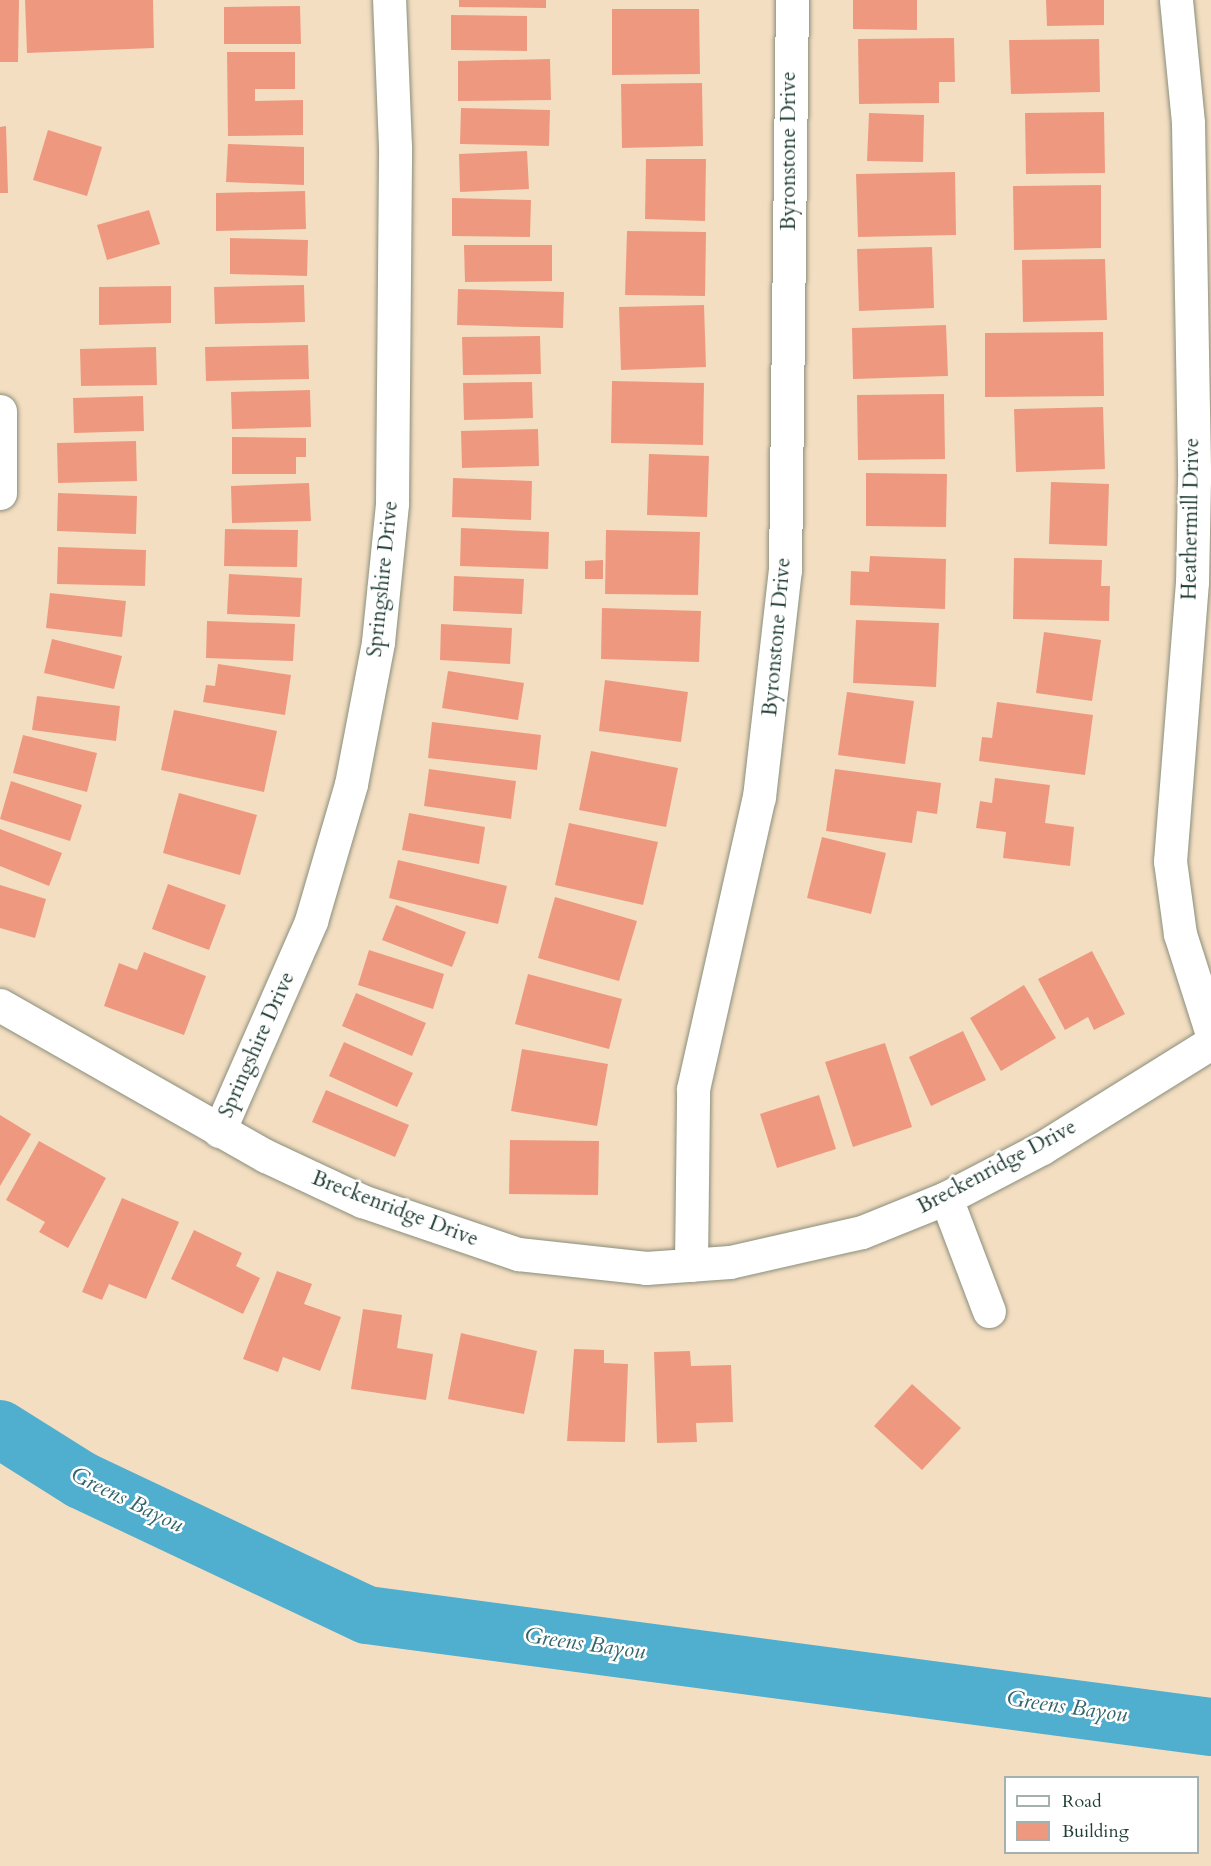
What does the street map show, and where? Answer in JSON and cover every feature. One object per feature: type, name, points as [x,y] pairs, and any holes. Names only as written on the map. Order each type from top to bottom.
[{"type":"street","name":"Springshire Drive","points":[[219,1131],[310,921],[351,784],[378,642],[392,503],[395,147],[389,0]]},
{"type":"street","name":"Byronstone Drive","points":[[691,1265],[693,1089],[759,797],[784,581],[792,0]]},
{"type":"street","name":"Heathermill Drive","points":[[1176,0],[1188,123],[1194,480],[1192,582],[1170,861],[1180,934],[1211,1032]]},
{"type":"street","points":[[0,411],[0,493]]},
{"type":"street","name":"Breckenridge Drive","points":[[0,1005],[219,1131],[362,1201],[450,1234],[518,1254],[591,1265],[691,1265],[794,1251],[862,1232],[946,1198],[1042,1148],[1211,1044]]},
{"type":"street","points":[[946,1198],[989,1311]]},
{"type":"building","points":[[0,0],[19,0],[18,62],[0,62]]},
{"type":"building","points":[[25,0],[153,0],[154,48],[27,53]]},
{"type":"building","points":[[459,0],[546,0],[546,8],[459,7]]},
{"type":"building","points":[[853,0],[917,0],[917,30],[853,29]]},
{"type":"building","points":[[1046,0],[1104,0],[1104,25],[1047,26]]},
{"type":"building","points":[[300,6],[301,44],[224,44],[224,7]]},
{"type":"building","points":[[612,9],[699,9],[700,74],[612,75]]},
{"type":"building","points":[[451,15],[527,16],[527,51],[451,50]]},
{"type":"building","points":[[954,38],[955,82],[939,82],[939,103],[859,104],[858,39]]},
{"type":"building","points":[[1099,39],[1100,92],[1011,94],[1009,40]]},
{"type":"building","points":[[227,52],[295,52],[295,89],[255,89],[255,101],[303,100],[303,135],[228,136]]},
{"type":"building","points":[[550,59],[551,100],[458,101],[458,61]]},
{"type":"building","points":[[702,83],[703,146],[622,148],[621,84]]},
{"type":"building","points":[[461,108],[550,110],[549,146],[460,144]]},
{"type":"building","points":[[1104,112],[1105,173],[1026,174],[1025,113]]},
{"type":"building","points":[[869,113],[924,115],[923,162],[867,161]]},
{"type":"building","points":[[6,126],[8,193],[0,193],[0,127]]},
{"type":"building","points":[[48,130],[102,147],[87,196],[33,180]]},
{"type":"building","points":[[228,144],[304,147],[304,185],[226,182]]},
{"type":"building","points":[[527,151],[529,189],[460,192],[459,154]]},
{"type":"building","points":[[646,159],[706,159],[705,221],[645,219]]},
{"type":"building","points":[[955,172],[956,235],[858,237],[856,174]]},
{"type":"building","points":[[1101,185],[1101,248],[1014,250],[1013,186]]},
{"type":"building","points":[[305,191],[306,229],[216,231],[216,193]]},
{"type":"building","points":[[452,198],[531,200],[530,237],[452,236]]},
{"type":"building","points":[[149,210],[160,244],[107,260],[97,225]]},
{"type":"building","points":[[627,231],[706,232],[705,296],[625,295]]},
{"type":"building","points":[[230,238],[308,240],[307,276],[230,274]]},
{"type":"building","points":[[464,245],[552,245],[552,281],[465,282]]},
{"type":"building","points":[[932,247],[934,308],[859,311],[857,249]]},
{"type":"building","points":[[1105,259],[1107,320],[1023,322],[1022,260]]},
{"type":"building","points":[[304,285],[305,322],[215,324],[214,287]]},
{"type":"building","points":[[171,286],[171,323],[99,325],[99,287]]},
{"type":"building","points":[[458,289],[564,292],[563,328],[457,325]]},
{"type":"building","points":[[704,305],[706,367],[621,370],[619,307]]},
{"type":"building","points":[[946,325],[948,376],[853,379],[852,328]]},
{"type":"building","points":[[1103,332],[1104,396],[985,397],[985,333]]},
{"type":"building","points":[[540,336],[541,374],[463,375],[462,337]]},
{"type":"building","points":[[308,345],[309,379],[206,381],[205,347]]},
{"type":"building","points":[[156,347],[157,385],[81,386],[80,349]]},
{"type":"building","points":[[612,381],[704,383],[703,445],[611,443]]},
{"type":"building","points":[[532,382],[533,418],[464,420],[463,383]]},
{"type":"building","points":[[310,390],[311,427],[232,429],[231,392]]},
{"type":"building","points":[[944,394],[945,459],[858,460],[857,395]]},
{"type":"building","points":[[143,396],[144,431],[74,433],[73,398]]},
{"type":"building","points":[[1103,407],[1105,469],[1016,472],[1014,409]]},
{"type":"building","points":[[538,429],[539,466],[462,468],[461,431]]},
{"type":"building","points":[[232,437],[306,438],[306,457],[296,457],[296,474],[232,474]]},
{"type":"building","points":[[136,441],[137,481],[58,483],[57,443]]},
{"type":"building","points":[[649,454],[709,456],[707,517],[647,515]]},
{"type":"building","points":[[866,473],[947,474],[946,527],[866,526]]},
{"type":"building","points":[[453,478],[532,481],[531,520],[452,517]]},
{"type":"building","points":[[1051,482],[1109,484],[1107,546],[1049,544]]},
{"type":"building","points":[[309,483],[311,521],[232,523],[231,486]]},
{"type":"building","points":[[58,493],[137,496],[136,534],[57,531]]},
{"type":"building","points":[[461,528],[549,532],[548,569],[460,566]]},
{"type":"building","points":[[225,529],[298,530],[297,567],[224,566]]},
{"type":"building","points":[[606,530],[700,532],[698,595],[605,594]]},
{"type":"building","points":[[58,547],[146,550],[145,586],[57,584]]},
{"type":"building","points":[[870,556],[946,559],[945,609],[850,605],[851,571],[869,572]]},
{"type":"building","points":[[1014,558],[1102,560],[1101,586],[1110,586],[1109,621],[1013,619]]},
{"type":"building","points":[[603,560],[603,579],[585,579],[585,561]]},
{"type":"building","points":[[229,574],[302,578],[300,617],[227,614]]},
{"type":"building","points":[[454,576],[524,579],[522,614],[453,611]]},
{"type":"building","points":[[50,593],[126,601],[122,637],[46,628]]},
{"type":"building","points":[[602,608],[701,611],[699,662],[601,659]]},
{"type":"building","points":[[856,620],[939,623],[936,687],[853,683]]},
{"type":"building","points":[[207,621],[295,624],[293,661],[206,658]]},
{"type":"building","points":[[441,624],[512,628],[510,664],[440,660]]},
{"type":"building","points":[[1044,632],[1101,640],[1092,701],[1036,693]]},
{"type":"building","points":[[52,639],[122,656],[114,689],[44,673]]},
{"type":"building","points":[[218,664],[291,675],[285,715],[203,702],[206,685],[215,686]]},
{"type":"building","points":[[448,671],[524,683],[518,720],[442,708]]},
{"type":"building","points":[[605,680],[688,692],[681,742],[599,731]]},
{"type":"building","points":[[847,692],[914,701],[905,764],[838,755]]},
{"type":"building","points":[[37,696],[120,706],[116,741],[32,730]]},
{"type":"building","points":[[997,702],[1093,715],[1085,775],[979,761],[982,737],[992,738]]},
{"type":"building","points":[[174,710],[277,731],[264,792],[161,770]]},
{"type":"building","points":[[432,722],[541,735],[537,770],[428,758]]},
{"type":"building","points":[[23,735],[97,753],[87,792],[13,773]]},
{"type":"building","points":[[591,751],[678,768],[666,827],[579,810]]},
{"type":"building","points":[[429,769],[516,781],[511,819],[424,806]]},
{"type":"building","points":[[835,769],[941,783],[937,814],[917,811],[912,843],[826,831]]},
{"type":"building","points":[[995,778],[1050,785],[1045,823],[1074,827],[1070,866],[1003,858],[1006,832],[976,828],[980,801],[992,803]]},
{"type":"building","points":[[11,781],[82,805],[70,841],[0,819]]},
{"type":"building","points":[[179,793],[257,815],[240,875],[163,853]]},
{"type":"building","points":[[409,813],[485,827],[479,864],[402,850]]},
{"type":"building","points":[[569,823],[658,842],[643,905],[555,885]]},
{"type":"building","points":[[0,829],[62,853],[49,886],[0,866]]},
{"type":"building","points":[[822,837],[886,853],[871,914],[807,898]]},
{"type":"building","points":[[398,860],[507,886],[498,924],[389,898]]},
{"type":"building","points":[[168,884],[226,905],[209,950],[152,929]]},
{"type":"building","points":[[0,885],[46,899],[35,938],[0,928]]},
{"type":"building","points":[[555,897],[637,921],[619,981],[538,958]]},
{"type":"building","points":[[396,905],[466,932],[452,967],[382,940]]},
{"type":"building","points":[[369,950],[444,974],[433,1009],[358,985]]},
{"type":"building","points":[[1092,951],[1125,1014],[1094,1030],[1088,1017],[1065,1030],[1038,979]]},
{"type":"building","points":[[144,952],[206,976],[184,1035],[104,1006],[119,963],[137,970]]},
{"type":"building","points":[[528,974],[622,999],[609,1049],[515,1024]]},
{"type":"building","points":[[1024,985],[1056,1038],[1001,1071],[970,1018]]},
{"type":"building","points":[[356,993],[426,1023],[412,1056],[342,1026]]},
{"type":"building","points":[[963,1031],[986,1080],[931,1106],[909,1057]]},
{"type":"building","points":[[344,1042],[413,1073],[397,1107],[329,1076]]},
{"type":"building","points":[[885,1043],[912,1127],[853,1147],[825,1062]]},
{"type":"building","points":[[522,1049],[608,1064],[597,1126],[511,1111]]},
{"type":"building","points":[[326,1090],[409,1125],[395,1157],[312,1122]]},
{"type":"building","points":[[819,1095],[836,1149],[777,1168],[760,1114]]},
{"type":"building","points":[[0,1115],[31,1134],[0,1186]]},
{"type":"building","points":[[510,1140],[599,1141],[598,1195],[509,1194]]},
{"type":"building","points":[[39,1141],[106,1178],[68,1248],[39,1232],[45,1222],[6,1200]]},
{"type":"building","points":[[122,1198],[179,1222],[146,1299],[109,1284],[102,1300],[82,1292]]},
{"type":"building","points":[[194,1230],[242,1253],[236,1266],[260,1278],[243,1314],[171,1279]]},
{"type":"building","points":[[277,1271],[312,1284],[304,1304],[341,1317],[320,1371],[283,1357],[278,1372],[243,1359]]},
{"type":"building","points":[[363,1309],[402,1315],[397,1348],[433,1354],[426,1400],[351,1389]]},
{"type":"building","points":[[461,1333],[537,1351],[524,1414],[448,1399]]},
{"type":"building","points":[[574,1349],[604,1350],[604,1363],[628,1364],[625,1442],[567,1441]]},
{"type":"building","points":[[690,1351],[691,1366],[731,1365],[733,1422],[696,1423],[697,1442],[657,1443],[654,1352]]},
{"type":"building","points":[[912,1384],[961,1428],[922,1470],[874,1426]]},
{"type":"waterway","name":"Greens Bayou","points":[[0,1429],[81,1480],[367,1615],[1211,1727]]}]
